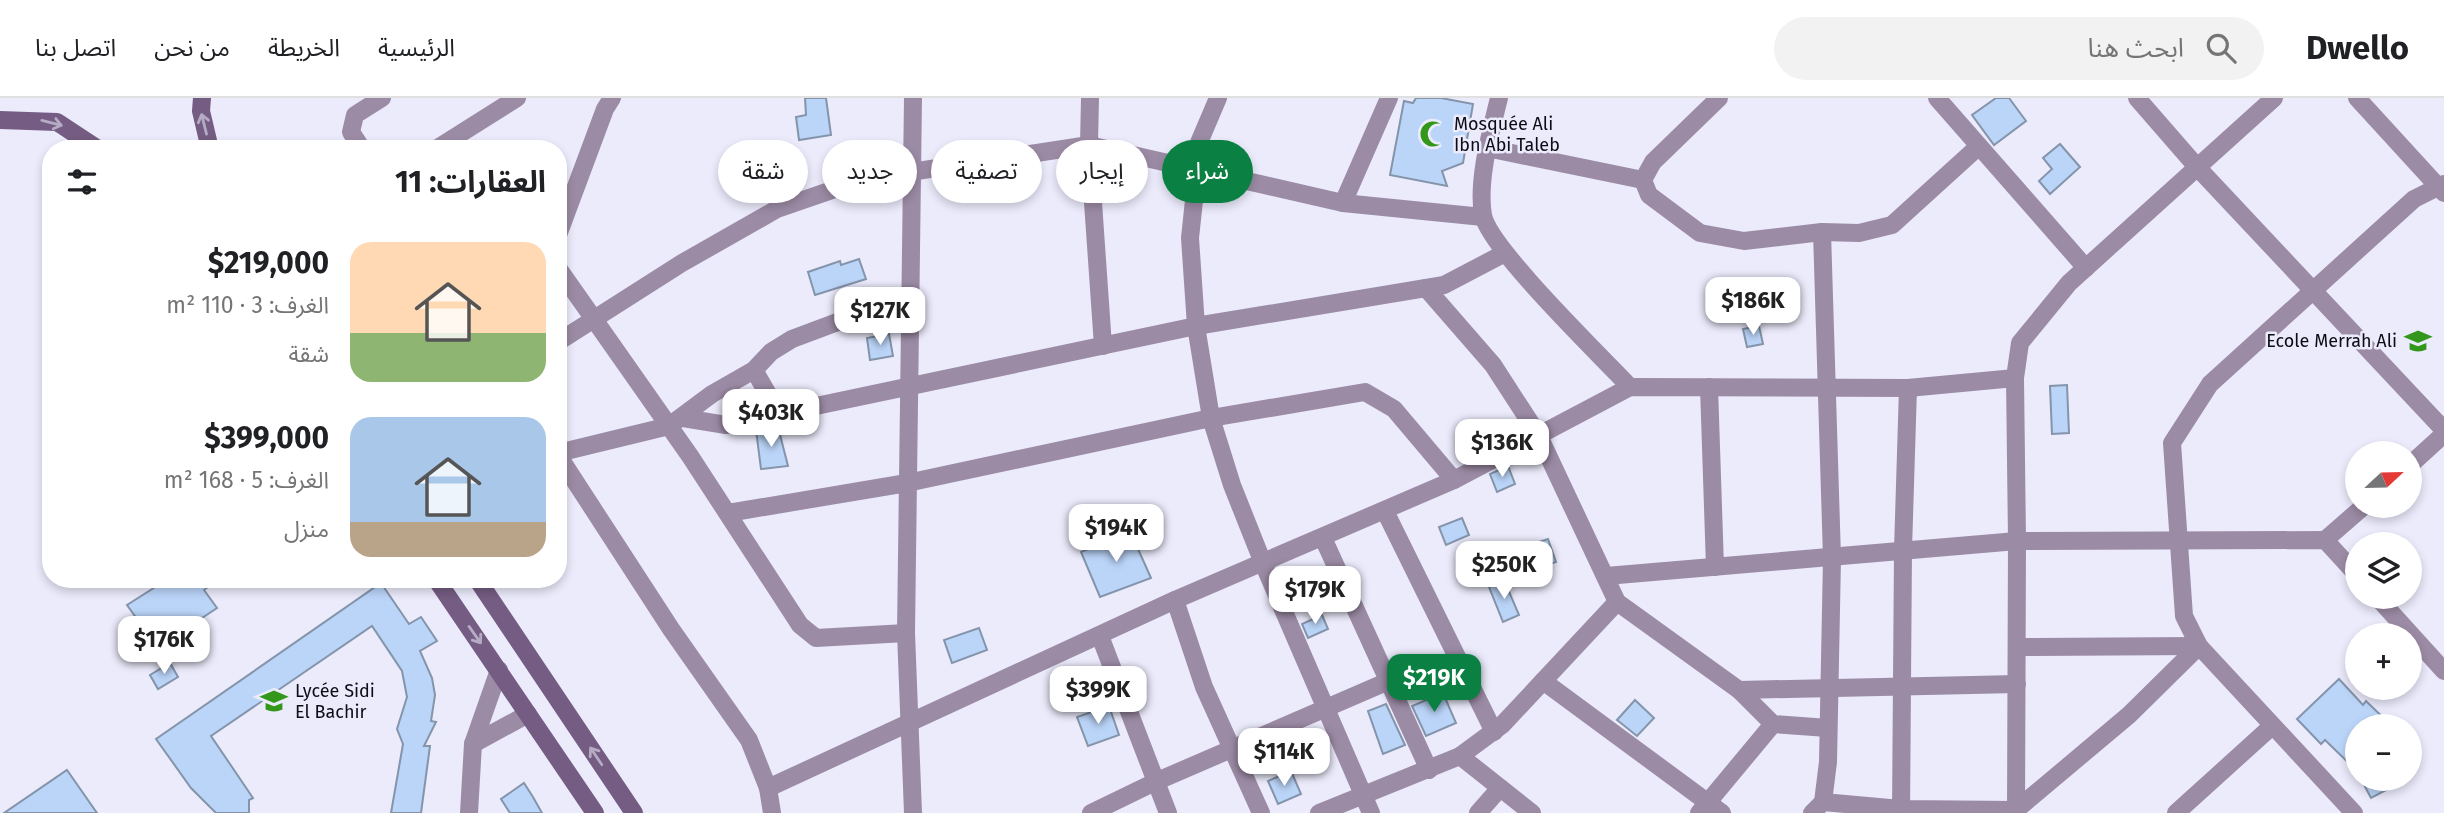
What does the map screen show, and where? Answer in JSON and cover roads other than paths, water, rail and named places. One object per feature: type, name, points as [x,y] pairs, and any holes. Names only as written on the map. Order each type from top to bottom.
[{"type":"street","points":[[202,98],[201,111],[208,140]]},
{"type":"street","points":[[356,140],[351,132],[355,115],[382,98]]},
{"type":"street","points":[[450,140],[517,98]]},
{"type":"street","points":[[567,210],[604,109],[612,98]]},
{"type":"street","points":[[912,140],[913,98]]},
{"type":"street","points":[[1089,140],[1090,98]]},
{"type":"street","points":[[1200,140],[1218,98]]},
{"type":"street","points":[[1343,202],[1389,98]]},
{"type":"street","points":[[1500,98],[1487,148],[1483,217],[1505,253],[1630,387]]},
{"type":"street","points":[[1643,180],[1653,162],[1719,98]]},
{"type":"street","points":[[1937,98],[2086,268]]},
{"type":"street","points":[[2137,98],[2197,167],[2444,432],[2422,453]]},
{"type":"street","points":[[2016,812],[2015,378],[2020,343],[2069,283],[2274,98]]},
{"type":"street","points":[[2354,813],[2271,727],[2199,646],[2184,616],[2172,443],[2210,384],[2414,199],[2442,188],[2357,98]]},
{"type":"street","points":[[0,120],[57,122],[84,140]]},
{"type":"street","points":[[1643,180],[1649,195],[1700,233],[1744,241],[1822,232],[1859,233],[1892,225],[1979,146]]},
{"type":"street","points":[[1487,148],[1643,180]]},
{"type":"street","points":[[917,170],[1056,150]]},
{"type":"street","points":[[1253,181],[1343,202],[1483,217]]},
{"type":"street","points":[[567,337],[682,263],[777,209],[822,193]]},
{"type":"street","points":[[912,203],[906,633],[913,813]]},
{"type":"street","points":[[1093,203],[1102,346]]},
{"type":"street","points":[[1194,203],[1191,239],[1196,326],[1210,418],[1232,485],[1263,563],[1361,796],[1371,813]]},
{"type":"street","points":[[1822,232],[1832,558],[1828,728],[1818,807],[2016,812],[2120,723],[2199,646]]},
{"type":"street","points":[[567,452],[676,422],[726,425],[1196,326],[1444,285],[1505,253]]},
{"type":"street","points":[[567,281],[594,321],[676,422],[728,513],[800,625],[817,638],[906,633]]},
{"type":"street","points":[[1426,288],[1493,365],[1539,436],[1617,602],[1739,690],[1773,724],[1828,728]]},
{"type":"street","points":[[676,422],[712,394],[754,370],[771,352],[792,339],[875,308],[911,301]]},
{"type":"street","points":[[754,370],[780,415]]},
{"type":"street","points":[[768,788],[1175,600],[1454,480],[1630,387],[1908,388],[2015,378]]},
{"type":"street","points":[[1709,387],[1715,568]]},
{"type":"street","points":[[1901,811],[1903,550],[1908,388]]},
{"type":"street","points":[[728,513],[907,483],[1210,418],[1365,392],[1394,409],[1454,480]]},
{"type":"street","points":[[567,468],[671,629],[749,740],[768,788],[772,813]]},
{"type":"street","points":[[1385,511],[1494,732]]},
{"type":"street","points":[[1606,576],[2017,541],[2325,540],[2350,518]]},
{"type":"street","points":[[1324,538],[1391,680],[1429,769]]},
{"type":"street","points":[[2325,540],[2345,562]]},
{"type":"street","points":[[442,588],[595,813]]},
{"type":"street","points":[[483,588],[634,813]]},
{"type":"street","points":[[1175,600],[1205,687],[1261,813]]},
{"type":"street","points":[[1319,813],[1460,757],[1494,732],[1617,602]]},
{"type":"street","points":[[2388,609],[2444,671]]},
{"type":"street","points":[[1100,636],[1168,813]]},
{"type":"street","points":[[2017,647],[2199,646]]},
{"type":"street","points":[[471,810],[473,744],[499,670]]},
{"type":"street","points":[[1091,813],[1155,782],[1391,680]]},
{"type":"street","points":[[1543,681],[1709,810],[1773,724]]},
{"type":"street","points":[[1739,690],[2017,684]]},
{"type":"street","points":[[473,744],[528,714]]},
{"type":"street","points":[[2176,813],[2271,727]]},
{"type":"street","points":[[1460,757],[1532,813]]},
{"type":"street","points":[[1478,813],[1500,788]]},
{"type":"place","name":"Mosquée Ali Ibn Abi Taleb","points":[[1433,134]]},
{"type":"place","name":"Ecole Merrah Ali","points":[[2418,341]]},
{"type":"place","name":"Lycée Sidi El Bachir","points":[[274,701]]}]
